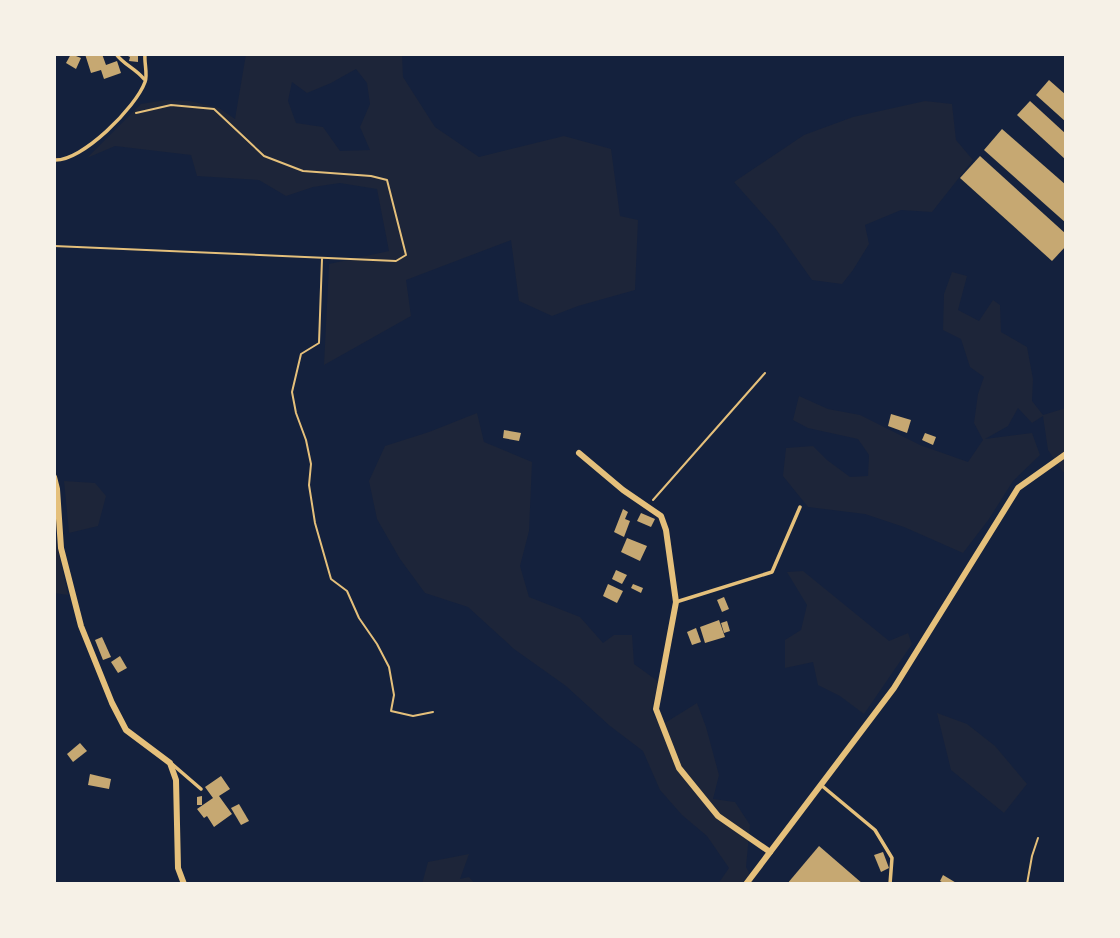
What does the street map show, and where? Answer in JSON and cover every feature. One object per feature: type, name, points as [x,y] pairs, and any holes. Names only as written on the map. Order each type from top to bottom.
[{"type":"street","points":[[579,453],[623,490],[662,516],[677,602],[656,709],[679,768],[710,807],[718,816],[770,852]]},
{"type":"street","points":[[746,884],[894,688],[1018,488],[1066,454]]},
{"type":"street","points":[[54,477],[61,548],[81,626],[111,703],[126,730],[170,763],[176,780],[178,868],[184,884]]},
{"type":"lane","points":[[116,54],[146,80]]},
{"type":"lane","points":[[54,160],[61,160],[88,147],[129,108],[146,80],[145,54]]},
{"type":"lane","points":[[677,602],[772,572],[800,507]]},
{"type":"lane","points":[[170,763],[201,789]]},
{"type":"lane","points":[[821,785],[875,830],[892,858],[890,884]]},
{"type":"path","points":[[54,246],[396,261],[406,255],[387,180],[371,176],[303,171],[264,156],[214,109],[171,105],[121,116]]},
{"type":"path","points":[[322,258],[318,344],[301,354],[292,392],[311,464],[309,485],[315,523],[331,579],[347,591],[359,618],[389,667],[394,695],[391,711],[413,716],[433,712]]},
{"type":"path","points":[[647,506],[765,373]]},
{"type":"path","points":[[1027,884],[1038,838]]},
{"type":"shaded area","points":[[246,54],[402,54],[403,77],[435,127],[479,157],[564,136],[611,149],[620,216],[638,220],[635,290],[552,316],[519,301],[511,240],[406,280],[411,316],[324,365],[329,264],[389,251],[377,189],[340,183],[313,187],[286,196],[259,180],[197,176],[191,155],[115,146],[87,158],[141,104],[165,100],[190,101],[219,108],[235,119]],"holes":[[[356,69],[367,83],[370,104],[360,127],[370,150],[340,151],[323,127],[296,123],[288,101],[292,82],[307,93]]]},
{"type":"shaded area","points":[[925,101],[952,104],[956,140],[973,160],[932,212],[901,210],[865,225],[869,244],[842,284],[812,280],[775,228],[734,182],[804,135],[853,117]]},
{"type":"shaded area","points":[[952,272],[967,276],[958,310],[979,321],[993,300],[1000,305],[1001,332],[1027,347],[1033,379],[1032,401],[1043,415],[1066,408],[1066,473],[1048,450],[1043,416],[1032,423],[1018,408],[1008,426],[985,439],[1032,433],[1040,455],[1013,481],[963,553],[904,527],[865,514],[808,507],[783,476],[786,448],[813,446],[850,477],[868,476],[869,455],[858,439],[808,428],[793,420],[799,396],[828,409],[860,415],[920,445],[968,462],[983,440],[974,423],[978,394],[984,377],[970,367],[961,339],[943,330],[944,294]]},
{"type":"shaded area","points":[[477,413],[484,442],[532,462],[529,531],[520,566],[529,597],[580,617],[603,643],[614,635],[632,635],[634,664],[659,682],[651,710],[660,726],[697,703],[719,775],[713,799],[735,802],[750,825],[746,867],[755,884],[718,884],[729,868],[707,836],[682,815],[660,790],[643,751],[610,726],[566,686],[514,649],[468,607],[425,593],[400,559],[377,519],[369,481],[385,446]]},
{"type":"shaded area","points":[[64,481],[95,483],[106,496],[98,526],[69,533]]},
{"type":"shaded area","points":[[54,531],[68,595],[54,593]]},
{"type":"shaded area","points":[[803,571],[889,641],[908,633],[912,644],[864,714],[840,696],[818,685],[813,662],[785,668],[785,640],[801,630],[807,605],[787,572]]},
{"type":"shaded area","points":[[937,713],[967,724],[995,746],[1027,784],[1004,813],[951,770]]},
{"type":"shaded area","points":[[469,854],[460,879],[469,877],[475,884],[422,884],[428,862]]},
{"type":"building","points":[[71,54],[81,58],[76,69],[66,63]]},
{"type":"building","points":[[85,54],[102,54],[106,65],[117,61],[121,73],[104,79],[101,70],[91,73]]},
{"type":"building","points":[[124,54],[138,54],[138,62],[129,61],[130,57]]},
{"type":"building","points":[[1049,80],[1066,95],[1066,122],[1036,95]]},
{"type":"building","points":[[1030,101],[1066,134],[1066,160],[1017,115]]},
{"type":"building","points":[[1002,129],[1066,185],[1066,223],[984,150]]},
{"type":"building","points":[[980,156],[1066,234],[1066,246],[1052,261],[960,178]]},
{"type":"building","points":[[891,414],[911,420],[907,433],[888,426]]},
{"type":"building","points":[[504,430],[521,433],[519,441],[503,438]]},
{"type":"building","points":[[925,433],[936,437],[933,445],[922,440]]},
{"type":"building","points":[[623,509],[628,512],[625,519],[630,521],[624,537],[614,532]]},
{"type":"building","points":[[641,513],[655,519],[651,527],[637,521]]},
{"type":"building","points":[[627,538],[647,546],[640,561],[621,552]]},
{"type":"building","points":[[616,570],[627,575],[622,584],[612,579]]},
{"type":"building","points":[[608,584],[623,591],[617,603],[603,596]]},
{"type":"building","points":[[633,584],[643,588],[641,593],[631,588]]},
{"type":"building","points":[[724,597],[729,609],[722,612],[717,600]]},
{"type":"building","points":[[719,620],[725,637],[705,643],[700,627]]},
{"type":"building","points":[[727,621],[730,631],[724,633],[721,623]]},
{"type":"building","points":[[696,628],[701,642],[692,645],[687,632]]},
{"type":"building","points":[[102,637],[111,657],[103,660],[95,640]]},
{"type":"building","points":[[120,656],[127,668],[118,673],[111,662]]},
{"type":"building","points":[[80,743],[87,751],[73,762],[67,754]]},
{"type":"building","points":[[90,774],[111,779],[109,789],[88,785]]},
{"type":"building","points":[[221,776],[230,789],[219,796],[232,814],[214,827],[207,816],[204,818],[197,809],[213,798],[205,787]]},
{"type":"building","points":[[202,796],[202,805],[197,805],[197,797]]},
{"type":"building","points":[[239,804],[249,821],[241,825],[231,808]]},
{"type":"building","points":[[819,846],[863,884],[787,884]]},
{"type":"building","points":[[883,852],[889,868],[881,872],[874,855]]},
{"type":"building","points":[[943,875],[958,884],[945,884],[940,881]]}]
